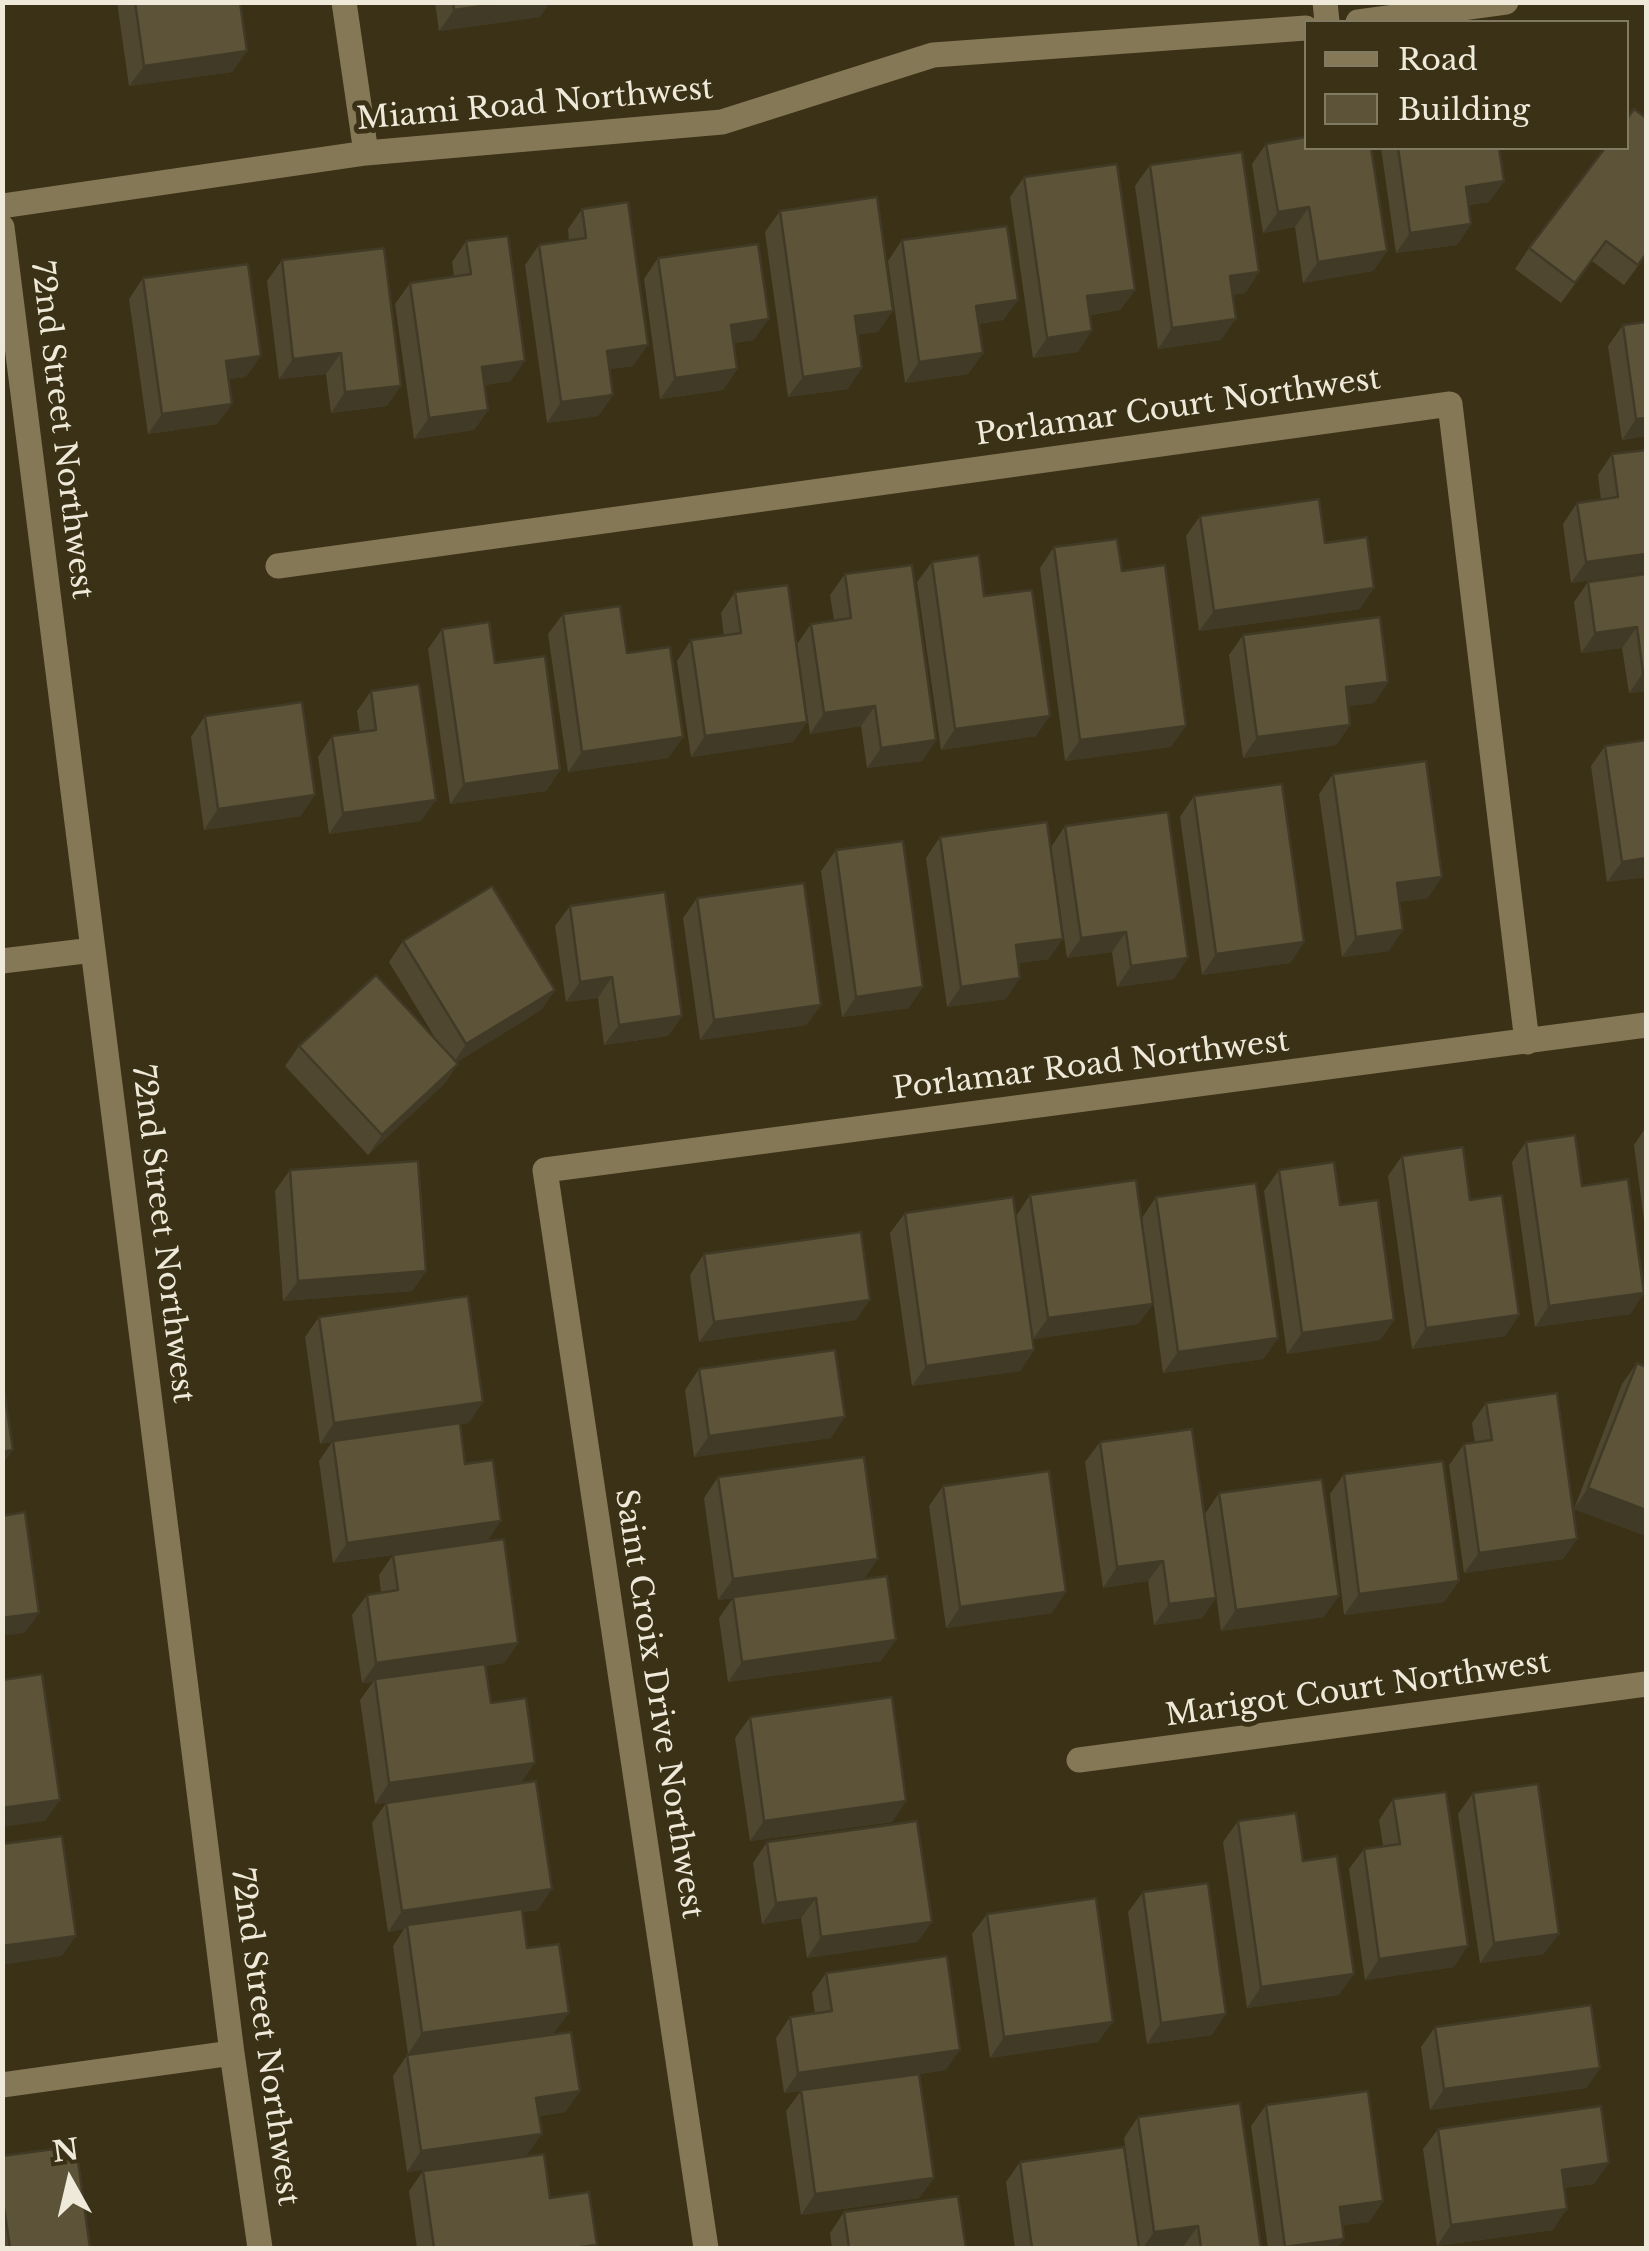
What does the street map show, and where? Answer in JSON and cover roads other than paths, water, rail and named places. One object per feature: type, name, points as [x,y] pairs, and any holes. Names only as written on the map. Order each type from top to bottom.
[{"type":"street","points":[[344,2],[366,152]]},
{"type":"street","points":[[1373,20],[1506,2]]},
{"type":"street","name":"Miami Road Northwest","points":[[2,206],[366,152],[722,122],[933,55],[1304,28]]},
{"type":"street","name":"72nd Street Northwest","points":[[2,228],[232,2053],[260,2248]]},
{"type":"street","name":"Porlamar Court Northwest","points":[[278,566],[1450,404],[1527,1042]]},
{"type":"street","points":[[2,961],[93,950]]},
{"type":"street","name":"Porlamar Road Northwest","points":[[545,1170],[1646,1025]]},
{"type":"street","name":"Saint Croix Drive Northwest","points":[[545,1170],[706,2248]]},
{"type":"street","name":"Marigot Court Northwest","points":[[1079,1760],[1646,1684]]},
{"type":"street","points":[[2,2085],[232,2053]]}]
